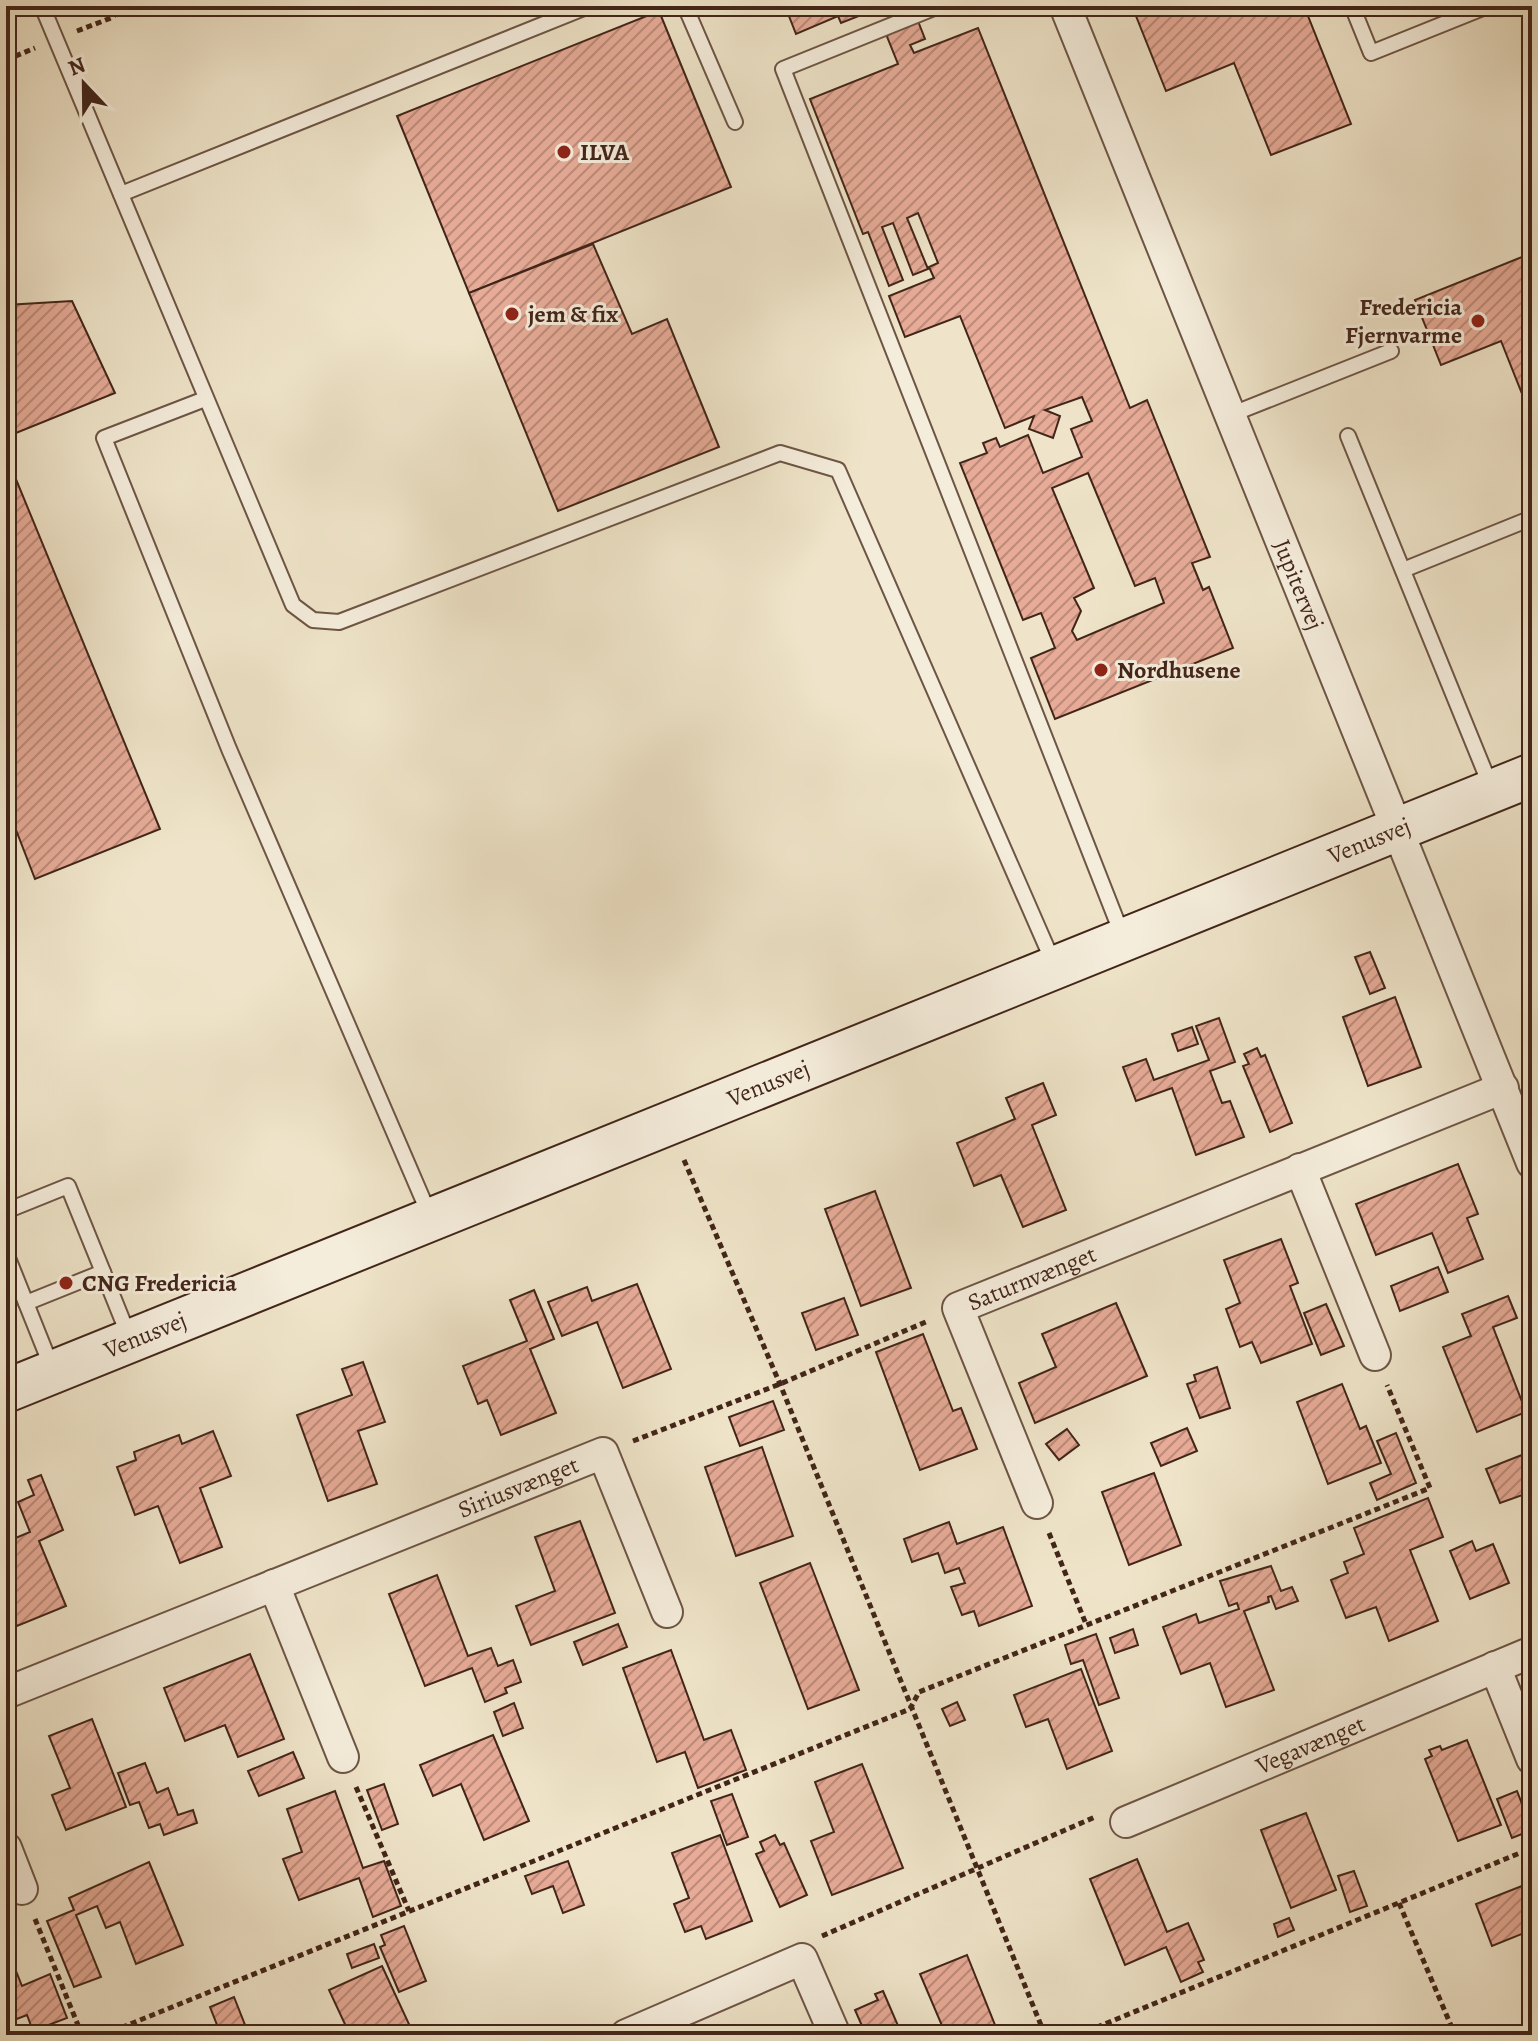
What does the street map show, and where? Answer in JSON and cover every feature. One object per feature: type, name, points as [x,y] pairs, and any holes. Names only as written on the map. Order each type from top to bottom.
[{"type":"street","name":"Jupitervej","points":[[1065,6],[1532,1163]]},
{"type":"street","name":"Venusvej","points":[[6,1391],[1532,775]]},
{"type":"street","name":"Saturnvænget","points":[[1037,1503],[958,1308],[1503,1088]]},
{"type":"street","points":[[1300,1169],[1375,1355]]},
{"type":"street","name":"Siriusvænget","points":[[6,1693],[603,1453],[667,1612]]},
{"type":"street","points":[[274,1585],[343,1757]]},
{"type":"street","name":"Vegavænget","points":[[1126,1822],[1532,1652]]},
{"type":"street","points":[[1495,1667],[1532,1759]]},
{"type":"street","points":[[6,1848],[22,1889]]},
{"type":"street","points":[[626,2035],[802,1959],[835,2035]]},
{"type":"lane","points":[[42,6],[293,605],[313,620],[339,622],[780,453],[838,470],[1055,967]]},
{"type":"lane","points":[[121,194],[589,6]]},
{"type":"lane","points":[[685,6],[735,122]]},
{"type":"lane","points":[[939,6],[783,69],[1124,939]]},
{"type":"lane","points":[[1352,6],[1371,53],[1488,6]]},
{"type":"lane","points":[[1230,415],[1391,351]]},
{"type":"lane","points":[[205,399],[104,438],[229,749],[431,1220]]},
{"type":"lane","points":[[1348,436],[1492,791]]},
{"type":"lane","points":[[1403,570],[1532,518]]},
{"type":"lane","points":[[6,1211],[68,1186],[131,1341]]},
{"type":"lane","points":[[6,1253],[54,1372]]},
{"type":"lane","points":[[26,1303],[103,1272]]},
{"type":"path","points":[[670,1124],[780,1384],[1045,2035]]},
{"type":"path","points":[[603,1453],[780,1384],[958,1308]]},
{"type":"path","points":[[103,2035],[910,1709],[919,1692],[1430,1488],[1375,1355]]},
{"type":"path","points":[[1037,1503],[1086,1624]]},
{"type":"path","points":[[343,1757],[409,1911]]},
{"type":"path","points":[[802,1959],[807,1942],[1113,1809],[1126,1822]]},
{"type":"path","points":[[1078,2035],[1532,1848]]},
{"type":"path","points":[[22,1889],[82,2035]]},
{"type":"path","points":[[1398,1903],[1455,2035]]},
{"type":"building","points":[[785,6],[884,6],[841,23],[838,16],[796,34]]},
{"type":"building","points":[[1132,6],[1304,6],[1351,124],[1271,155],[1234,63],[1166,91]]},
{"type":"building","name":"ILVA","points":[[659,11],[731,187],[469,293],[397,116]]},
{"type":"building","points":[[918,21],[925,39],[910,45],[914,53],[978,28],[1130,408],[1147,400],[1210,557],[1192,563],[1203,590],[1209,587],[1233,648],[1055,719],[1031,658],[1055,648],[1041,613],[1023,620],[960,463],[987,453],[983,443],[996,438],[1000,447],[1028,435],[1043,473],[1082,457],[1071,429],[1092,421],[1082,397],[1045,410],[1060,416],[1053,438],[1029,429],[1034,416],[1005,428],[960,316],[905,337],[889,296],[934,278],[929,267],[938,263],[918,213],[907,218],[928,269],[913,275],[893,223],[882,227],[903,280],[889,286],[868,232],[863,234],[810,99],[898,64],[886,34]],"holes":[[[1088,473],[1135,586],[1155,578],[1164,603],[1077,640],[1072,631],[1081,611],[1074,598],[1094,588],[1052,488]]]},
{"type":"building","points":[[593,244],[632,334],[667,319],[719,447],[558,511],[469,293]]},
{"type":"building","name":"Fredericia Fjernvarme","points":[[1532,253],[1532,419],[1501,341],[1441,365],[1415,300]]},
{"type":"building","points":[[72,301],[115,393],[6,437],[6,305]]},
{"type":"building","points":[[6,455],[160,829],[35,879],[6,804]]},
{"type":"building","points":[[1370,952],[1385,988],[1370,994],[1355,957]]},
{"type":"building","points":[[1395,997],[1421,1067],[1368,1086],[1343,1017]]},
{"type":"building","points":[[1219,1018],[1235,1062],[1210,1071],[1222,1103],[1230,1101],[1244,1137],[1196,1155],[1172,1088],[1136,1101],[1123,1067],[1146,1059],[1154,1080],[1209,1060],[1196,1026]]},
{"type":"building","points":[[1192,1027],[1198,1044],[1178,1051],[1172,1034]]},
{"type":"building","points":[[1257,1048],[1261,1057],[1265,1055],[1292,1123],[1270,1132],[1243,1066],[1249,1064],[1244,1054]]},
{"type":"building","points":[[1043,1083],[1056,1115],[1032,1125],[1066,1210],[1023,1227],[1001,1175],[974,1186],[957,1143],[1015,1119],[1006,1098]]},
{"type":"building","points":[[1458,1164],[1478,1214],[1467,1218],[1483,1259],[1448,1273],[1432,1233],[1376,1255],[1356,1204]]},
{"type":"building","points":[[875,1191],[911,1288],[861,1306],[825,1209]]},
{"type":"building","points":[[1281,1239],[1298,1283],[1290,1286],[1312,1344],[1261,1363],[1252,1342],[1240,1347],[1226,1309],[1240,1303],[1224,1260]]},
{"type":"building","points":[[1438,1267],[1448,1292],[1400,1311],[1391,1286]]},
{"type":"building","points":[[637,1284],[671,1369],[623,1388],[597,1322],[562,1336],[548,1302],[587,1287],[592,1301]]},
{"type":"building","points":[[534,1290],[554,1339],[530,1349],[556,1413],[501,1435],[487,1400],[478,1404],[463,1366],[527,1341],[510,1300]]},
{"type":"building","points":[[1508,1296],[1517,1318],[1493,1327],[1526,1412],[1477,1432],[1443,1347],[1471,1336],[1462,1314]]},
{"type":"building","points":[[844,1298],[858,1335],[816,1350],[802,1313]]},
{"type":"building","points":[[1116,1303],[1147,1376],[1035,1423],[1019,1383],[1056,1367],[1042,1334]]},
{"type":"building","points":[[1326,1304],[1344,1346],[1321,1355],[1304,1313]]},
{"type":"building","points":[[923,1334],[953,1411],[961,1408],[977,1449],[920,1470],[876,1352]]},
{"type":"building","points":[[363,1362],[385,1422],[358,1431],[377,1484],[328,1501],[297,1415],[352,1395],[342,1369]]},
{"type":"building","points":[[1217,1367],[1230,1408],[1200,1418],[1187,1384],[1196,1381],[1194,1375]]},
{"type":"building","points":[[1342,1384],[1360,1429],[1366,1426],[1381,1463],[1328,1484],[1297,1402]]},
{"type":"building","points":[[773,1401],[784,1430],[740,1446],[729,1417]]},
{"type":"building","points":[[1187,1428],[1197,1451],[1161,1466],[1151,1443]]},
{"type":"building","points":[[1067,1429],[1079,1445],[1059,1460],[1046,1444]]},
{"type":"building","points":[[213,1431],[231,1476],[200,1488],[222,1547],[180,1563],[158,1506],[135,1515],[117,1467],[136,1460],[134,1452],[179,1435],[182,1444]]},
{"type":"building","points":[[1396,1433],[1416,1483],[1377,1500],[1370,1483],[1391,1474],[1377,1441]]},
{"type":"building","points":[[762,1447],[793,1536],[736,1556],[705,1467]]},
{"type":"building","points":[[1532,1451],[1532,1503],[1528,1493],[1500,1503],[1486,1469]]},
{"type":"building","points":[[1154,1473],[1181,1545],[1129,1565],[1102,1492]]},
{"type":"building","points":[[41,1475],[63,1530],[39,1541],[66,1606],[17,1626],[6,1598],[6,1542],[30,1532],[18,1502],[34,1495],[28,1480]]},
{"type":"building","points":[[1428,1498],[1443,1537],[1410,1550],[1438,1621],[1389,1641],[1376,1607],[1346,1618],[1331,1580],[1348,1573],[1344,1562],[1364,1554],[1354,1528]]},
{"type":"building","points":[[580,1521],[615,1613],[531,1645],[516,1606],[555,1591],[535,1537]]},
{"type":"building","points":[[949,1522],[957,1544],[1003,1527],[1032,1606],[979,1626],[974,1611],[962,1615],[951,1587],[965,1583],[959,1568],[945,1573],[938,1553],[912,1562],[904,1539]]},
{"type":"building","points":[[1472,1541],[1476,1551],[1493,1544],[1509,1583],[1470,1599],[1450,1551]]},
{"type":"building","points":[[810,1563],[859,1690],[808,1709],[760,1583]]},
{"type":"building","points":[[1271,1566],[1281,1591],[1292,1587],[1298,1601],[1276,1609],[1271,1596],[1268,1597],[1269,1602],[1244,1611],[1274,1690],[1226,1707],[1210,1663],[1181,1674],[1163,1627],[1196,1614],[1199,1623],[1239,1609],[1237,1603],[1229,1606],[1220,1581]]},
{"type":"building","points":[[437,1575],[468,1656],[491,1648],[498,1666],[513,1660],[521,1682],[505,1688],[507,1693],[485,1702],[472,1668],[425,1686],[389,1594]]},
{"type":"building","points":[[618,1624],[627,1647],[583,1665],[574,1642]]},
{"type":"building","points":[[1133,1629],[1138,1645],[1115,1653],[1110,1638]]},
{"type":"building","points":[[1096,1634],[1119,1698],[1099,1705],[1083,1660],[1071,1664],[1065,1645]]},
{"type":"building","points":[[671,1650],[704,1740],[731,1730],[746,1770],[698,1788],[685,1752],[657,1762],[623,1668]]},
{"type":"building","points":[[250,1654],[284,1739],[238,1757],[225,1725],[185,1741],[164,1688]]},
{"type":"building","points":[[1081,1669],[1112,1751],[1067,1769],[1048,1719],[1026,1727],[1014,1695]]},
{"type":"building","points":[[957,1702],[965,1720],[950,1726],[942,1709]]},
{"type":"building","points":[[514,1703],[523,1728],[503,1736],[494,1712]]},
{"type":"building","points":[[92,1719],[126,1807],[66,1830],[52,1795],[70,1788],[49,1736]]},
{"type":"building","points":[[493,1735],[529,1821],[484,1840],[461,1784],[433,1796],[420,1765]]},
{"type":"building","points":[[1467,1740],[1501,1825],[1458,1841],[1425,1759],[1432,1756],[1429,1750],[1440,1746],[1442,1750]]},
{"type":"building","points":[[293,1752],[304,1778],[259,1796],[248,1771]]},
{"type":"building","points":[[145,1763],[157,1793],[168,1788],[178,1815],[193,1810],[197,1823],[164,1835],[160,1824],[149,1828],[139,1802],[130,1805],[118,1773]]},
{"type":"building","points":[[862,1764],[903,1868],[832,1895],[811,1841],[834,1832],[815,1782]]},
{"type":"building","points":[[384,1784],[398,1824],[382,1830],[367,1790]]},
{"type":"building","points":[[335,1791],[363,1868],[384,1861],[401,1906],[373,1917],[359,1878],[299,1900],[283,1859],[302,1852],[287,1809]]},
{"type":"building","points":[[1517,1791],[1532,1830],[1512,1838],[1497,1799]]},
{"type":"building","points":[[732,1794],[748,1837],[727,1845],[711,1801]]},
{"type":"building","points":[[1306,1813],[1336,1890],[1291,1908],[1261,1830]]},
{"type":"building","points":[[720,1835],[752,1921],[706,1939],[701,1926],[685,1932],[674,1904],[689,1898],[672,1853]]},
{"type":"building","points":[[775,1835],[780,1845],[784,1843],[807,1895],[780,1907],[756,1854],[764,1851],[760,1842]]},
{"type":"building","points":[[1137,1859],[1167,1932],[1188,1923],[1204,1960],[1198,1962],[1203,1972],[1181,1982],[1166,1947],[1125,1965],[1090,1879]]},
{"type":"building","points":[[568,1861],[584,1905],[563,1913],[553,1886],[532,1894],[525,1876]]},
{"type":"building","points":[[149,1862],[183,1945],[136,1964],[120,1922],[106,1928],[97,1906],[76,1915],[101,1977],[74,1987],[47,1921],[74,1910],[69,1898]]},
{"type":"building","points":[[1354,1871],[1367,1906],[1350,1912],[1338,1876]]},
{"type":"building","points":[[1532,1882],[1532,1938],[1529,1931],[1492,1946],[1476,1904]]},
{"type":"building","points":[[1289,1918],[1294,1930],[1278,1937],[1274,1924]]},
{"type":"building","points":[[404,1926],[426,1981],[399,1992],[380,1947],[385,1945],[381,1935]]},
{"type":"building","points":[[374,1944],[379,1958],[352,1968],[347,1954]]},
{"type":"building","points":[[6,1946],[22,1986],[50,1974],[67,2018],[33,2031],[27,2015],[6,2023]]},
{"type":"building","points":[[967,1955],[999,2035],[946,2035],[920,1974]]},
{"type":"building","points":[[382,1966],[414,2035],[350,2035],[329,1990]]},
{"type":"building","points":[[883,1991],[902,2035],[866,2035],[855,2010],[878,2000],[875,1994]]},
{"type":"building","points":[[234,1997],[249,2035],[221,2035],[210,2007]]},
{"type":"place","name":"ILVA","points":[[564,152]]},
{"type":"place","name":"jem & fix","points":[[512,314]]},
{"type":"place","name":"Fredericia Fjernvarme","points":[[1478,321]]},
{"type":"place","name":"Nordhusene","points":[[1101,670]]},
{"type":"place","name":"CNG Fredericia","points":[[66,1283]]}]
